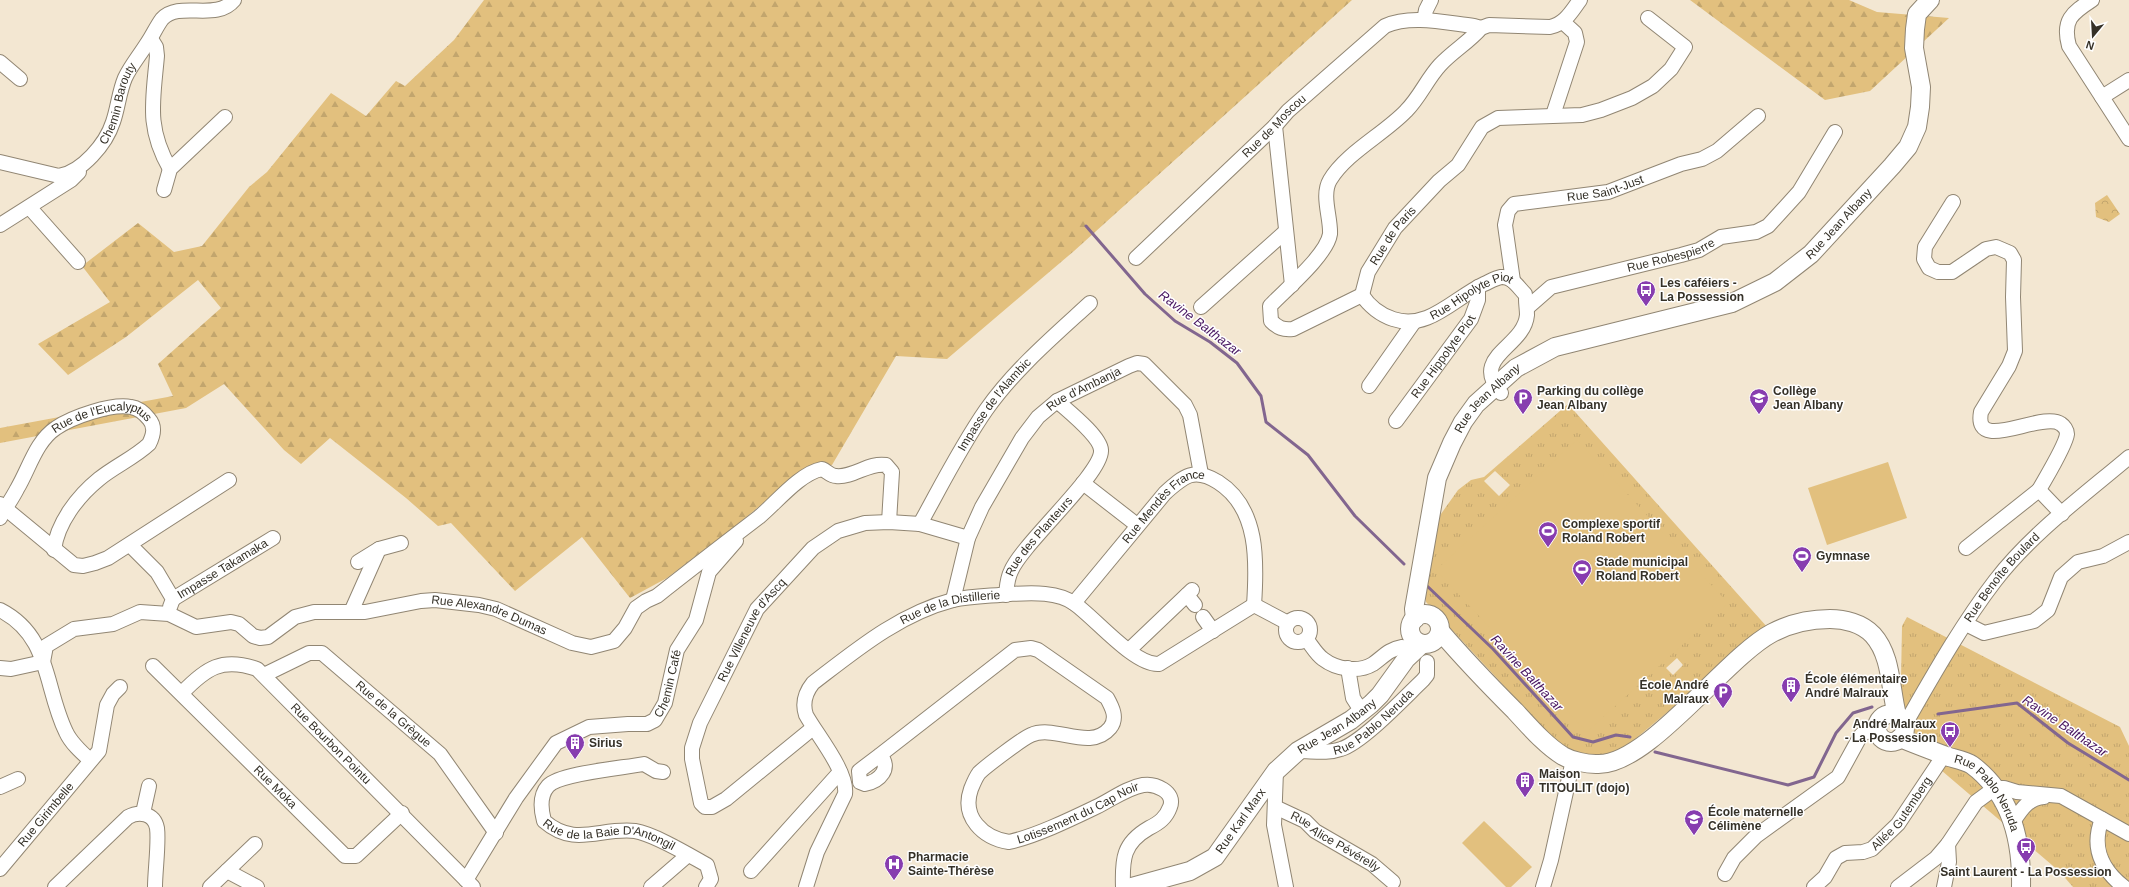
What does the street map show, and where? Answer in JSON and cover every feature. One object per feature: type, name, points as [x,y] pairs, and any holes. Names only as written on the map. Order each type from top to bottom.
[{"type":"main road","name":"Rue Jean Albany","points":[[1276,771],[1298,751],[1362,712],[1380,695],[1409,656],[1424,630],[1416,596],[1429,526],[1455,459],[1470,430],[1498,389],[1548,362],[1611,333],[1732,303],[1775,282],[1811,254],[1892,166],[1908,147],[1917,127],[1921,87],[1914,48],[1915,29],[1918,14],[1930,0]]},
{"type":"main road","points":[[1424,630],[1454,649],[1536,733],[1544,746],[1557,760],[1572,764],[1598,765],[1622,758],[1640,748],[1659,733],[1746,651],[1772,633],[1806,621],[1822,619],[1849,621],[1872,634],[1886,660],[1893,724]]},
{"type":"main road","name":"Rue Jean Albany","points":[[1392,677],[1402,647],[1424,630]]},
{"type":"main road","name":"Rue Pablo Neruda","points":[[1893,724],[1944,755],[1971,765],[1995,788],[2004,801],[2013,822],[2022,861],[2021,887]]},
{"type":"main road","name":"Rue Karl Marx","points":[[1132,887],[1190,871],[1215,857],[1276,771]]},
{"type":"street","name":"Chemin Barouty","points":[[0,162],[59,176],[67,174],[82,165],[96,150],[110,130],[125,77],[163,18],[174,9],[216,10],[231,4],[234,0]]},
{"type":"street","points":[[1424,20],[1426,10],[1431,0]]},
{"type":"street","points":[[1362,295],[1298,327],[1286,330],[1278,327],[1271,321],[1270,306],[1292,285],[1327,244],[1330,236],[1330,222],[1327,187],[1330,180],[1351,158],[1407,111],[1441,64],[1481,28],[1489,25],[1550,27],[1564,22],[1580,0]]},
{"type":"street","points":[[2092,0],[2074,12],[2066,28],[2066,37],[2069,46],[2129,139]]},
{"type":"street","name":"Rue de Paris","points":[[1362,295],[1368,272],[1395,228],[1439,181],[1458,165],[1482,126],[1498,118],[1582,115],[1601,110],[1632,98],[1654,86],[1663,78],[1679,58],[1685,47],[1648,18]]},
{"type":"street","name":"Rue de Moscou","points":[[1136,258],[1275,126],[1288,111],[1385,26],[1402,21],[1424,20],[1481,28]]},
{"type":"street","points":[[1553,115],[1577,42],[1575,33],[1564,22]]},
{"type":"street","name":"Chemin Barouty","points":[[150,39],[156,47],[157,56],[152,114],[153,125],[162,156],[170,169]]},
{"type":"street","points":[[0,62],[20,79]]},
{"type":"street","points":[[2102,97],[2129,80]]},
{"type":"street","name":"Rue Saint-Just","points":[[1513,281],[1504,225],[1508,211],[1514,204],[1608,192],[1676,166],[1702,159],[1717,151],[1758,116]]},
{"type":"street","points":[[164,190],[170,169],[225,117]]},
{"type":"street","points":[[1275,126],[1285,232],[1292,285]]},
{"type":"street","name":"Rue Robespierre","points":[[1526,301],[1552,287],[1699,250],[1721,237],[1756,232],[1768,226],[1799,192],[1835,132]]},
{"type":"street","name":"Chemin Barouty","points":[[0,226],[30,208],[71,180],[78,173],[82,165]]},
{"type":"street","points":[[1953,202],[1925,247],[1924,259],[1929,268],[1945,273],[1952,272],[1986,250],[1996,247],[2010,252],[2014,260],[2012,296],[2015,350],[2009,366],[1981,412],[1980,420],[1982,427],[1989,431],[1998,432],[2046,420],[2057,421],[2065,426],[2067,434],[2039,490],[1966,548]]},
{"type":"street","points":[[30,208],[78,262]]},
{"type":"street","points":[[1201,307],[1285,232]]},
{"type":"street","name":"Rue Hipolyte Piot","points":[[1362,295],[1373,307],[1390,318],[1414,322],[1429,318],[1478,287],[1501,277],[1513,281],[1526,301]]},
{"type":"street","name":"Rue Hippolyte Piot","points":[[1396,421],[1471,319],[1478,300],[1478,287]]},
{"type":"street","points":[[1498,389],[1490,377],[1493,363],[1519,333],[1527,316],[1526,301]]},
{"type":"street","name":"Impasse de l'Alambic","points":[[920,524],[958,455],[986,409],[1024,364],[1090,303]]},
{"type":"street","name":"Rue Hipolyte Piot","points":[[1369,386],[1414,322]]},
{"type":"street","name":"Rue d'Ambanja","points":[[968,538],[982,507],[1022,438],[1038,417],[1057,400],[1137,362],[1144,364],[1177,396],[1187,410],[1200,474]]},
{"type":"street","name":"Rue des Planteurs","points":[[1006,595],[1007,581],[1017,560],[1083,483],[1098,460],[1101,451],[1098,442],[1091,433],[1057,400]]},
{"type":"street","name":"Rue de l'Eucalyptus","points":[[2,510],[17,490],[34,455],[47,435],[56,428],[86,414],[104,410],[132,407],[140,411],[150,420],[154,430],[153,437],[149,444],[99,479],[83,494],[60,526],[56,537],[54,550]]},
{"type":"street","name":"Rue Benoîte Boulard","points":[[1893,724],[1908,720],[1954,639],[1996,580],[2019,554],[2062,514],[2129,457]]},
{"type":"street","name":"Rue Alexandre Dumas","points":[[43,662],[46,646],[74,629],[113,624],[140,612],[169,614],[196,627],[230,622],[239,624],[253,636],[260,638],[268,637],[295,617],[304,614],[326,611],[379,611],[421,601],[435,600],[479,605],[496,609],[572,643],[591,647],[614,641],[625,628],[636,608],[657,596],[760,516],[804,477],[816,470],[822,469],[830,474],[842,476],[879,464],[886,465],[892,472],[888,522]]},
{"type":"street","name":"Rue Mendès France","points":[[1074,602],[1164,492],[1179,480],[1192,474],[1200,474],[1228,489],[1242,505],[1252,530],[1256,558],[1254,605]]},
{"type":"street","points":[[2,510],[74,565],[83,566],[95,564],[130,546],[229,480]]},
{"type":"street","points":[[1083,483],[1137,525]]},
{"type":"street","points":[[2039,490],[2062,514]]},
{"type":"street","name":"Chemin Café","points":[[469,883],[516,798],[556,743],[589,727],[647,724],[655,720],[665,703],[677,650],[696,620],[709,572],[760,516]]},
{"type":"street","name":"Rue Villeneuve d'Ascq","points":[[812,728],[726,800],[712,807],[705,807],[701,803],[692,759],[695,735],[757,609],[813,548],[838,531],[865,523],[888,522],[920,524],[968,538]]},
{"type":"street","name":"Impasse Takamaka","points":[[172,599],[273,538]]},
{"type":"street","points":[[953,600],[968,538]]},
{"type":"street","points":[[1966,624],[1984,633],[2034,621],[2048,610],[2060,579],[2078,562],[2103,556],[2129,542]]},
{"type":"street","points":[[358,562],[379,549],[401,543]]},
{"type":"street","points":[[130,546],[157,572],[172,599],[169,614]]},
{"type":"street","points":[[351,612],[379,549]]},
{"type":"street","name":"Rue de la Distillerie","points":[[806,887],[817,852],[845,794],[846,787],[840,772],[812,728],[803,706],[808,689],[813,683],[879,634],[904,619],[953,600],[1006,595],[1043,594],[1074,602],[1144,662],[1159,664],[1254,605]]},
{"type":"street","points":[[1129,650],[1191,597]]},
{"type":"street","points":[[1254,605],[1288,623],[1292,619],[1298,618],[1309,623],[1311,629],[1307,640],[1322,658],[1331,664],[1348,668],[1366,667],[1390,651],[1402,647]]},
{"type":"street","points":[[0,610],[12,617],[29,633],[38,647],[66,733],[80,752],[90,760]]},
{"type":"street","points":[[1203,617],[1213,631]]},
{"type":"street","name":"Lotissement du Cap Noir","points":[[880,755],[885,760],[886,766],[884,772],[870,783],[865,784],[860,782],[858,776],[859,772],[880,755],[1015,650],[1031,648],[1038,650],[1107,698],[1113,709],[1114,719],[1112,726],[1107,732],[1099,736],[1087,738],[1055,732],[1043,732],[1031,735],[979,773],[968,797],[969,812],[975,823],[987,835],[1000,841],[1009,842],[1097,807],[1134,787],[1153,785],[1164,789],[1170,796],[1171,805],[1168,813],[1161,821],[1144,831],[1130,842],[1124,856],[1123,887]]},
{"type":"street","name":"Rue de la Grègue","points":[[264,675],[309,653],[322,653],[440,754],[496,833]]},
{"type":"street","points":[[0,668],[18,668],[43,662]]},
{"type":"street","name":"Rue Pablo Neruda","points":[[1298,751],[1331,751],[1342,749],[1353,742],[1388,714],[1423,680],[1427,675],[1427,662]]},
{"type":"street","name":"Rue Bourbon Pointu","points":[[182,693],[200,674],[227,664],[250,666],[257,669],[402,813],[469,883]]},
{"type":"street","name":"Rue Moka","points":[[153,666],[182,693],[345,856],[356,856],[402,813]]},
{"type":"street","points":[[1348,668],[1353,698],[1362,712]]},
{"type":"street","name":"Rue Girimbelle","points":[[0,869],[100,747],[107,705],[113,694],[120,687]]},
{"type":"street","points":[[1725,874],[1734,858],[1756,836],[1838,777],[1861,735],[1893,724]]},
{"type":"street","name":"Allée Gutemberg","points":[[1814,887],[1825,877],[1836,858],[1844,853],[1863,852],[1872,849],[1898,824],[1944,755]]},
{"type":"street","name":"Rue de la Baie D'Antongil","points":[[663,772],[656,771],[644,764],[562,778],[548,786],[544,793],[541,811],[544,821],[562,833],[572,836],[618,831],[637,831],[688,854],[707,865],[711,879],[706,887]]},
{"type":"street","points":[[1543,887],[1552,860],[1572,764]]},
{"type":"street","name":"Rue Alice Pévérelly","points":[[1276,771],[1274,825],[1286,887]]},
{"type":"street","points":[[751,871],[840,772]]},
{"type":"street","points":[[0,787],[18,779]]},
{"type":"street","points":[[143,813],[149,786]]},
{"type":"street","points":[[1898,887],[1936,858],[1948,844],[1976,802],[1995,788],[2004,788],[2015,792],[2061,796],[2129,834]]},
{"type":"street","points":[[2013,822],[2025,804],[2037,797],[2061,796]]},
{"type":"street","name":"Rue Alice Pévérelly","points":[[1275,807],[1304,821],[1315,831],[1372,864],[1394,882]]},
{"type":"street","points":[[55,887],[128,817],[136,813],[143,813],[152,818],[157,828],[155,887]]},
{"type":"street","points":[[2102,819],[2098,832],[2100,860],[2124,887]]},
{"type":"street","points":[[210,887],[255,844]]},
{"type":"street","points":[[1944,887],[1949,862],[1948,844]]},
{"type":"street","name":"Rue de la Baie D'Antongil","points":[[650,887],[688,854]]},
{"type":"street","points":[[227,870],[257,887]]},
{"type":"green space","points":[[484,0],[1352,0],[1074,251],[947,359],[896,356],[832,465],[805,468],[738,524],[667,578],[630,598],[582,537],[515,591],[451,523],[438,526],[406,498],[330,438],[301,464],[284,450],[224,384],[186,408],[0,443],[0,428],[173,396],[158,364],[221,308],[198,280],[126,337],[68,375],[38,344],[110,302],[82,266],[138,223],[174,252],[202,246],[249,187],[267,172],[331,93],[366,116],[396,81],[405,86],[454,40]]},
{"type":"green space","points":[[1690,0],[1849,0],[1877,12],[1949,18],[1870,91],[1825,100]]},
{"type":"green space","points":[[2107,195],[2120,214],[2109,222],[2096,217],[2095,203]]},
{"type":"green space","name":"Stade municipal Roland Robert","points":[[1568,404],[1768,628],[1622,750],[1603,755],[1590,756],[1559,745],[1426,602],[1425,590],[1436,521],[1458,490],[1471,480],[1484,477]],"holes":[[[1495,471],[1510,485],[1499,496],[1484,481]],[[1677,658],[1683,665],[1673,675],[1666,668]]]},
{"type":"green space","name":"Stade municipal Roland Robert","points":[[1577,440],[1728,603],[1587,732],[1436,570]]},
{"type":"green space","points":[[1888,462],[1907,518],[1827,545],[1808,488]]},
{"type":"green space","points":[[1907,617],[2120,727],[2129,746],[2129,887],[2073,887],[2059,871],[1900,735],[1902,626]]},
{"type":"green space","points":[[1484,821],[1532,867],[1511,887],[1506,887],[1462,843]]},
{"type":"waterway","name":"Ravine Balthazar","points":[[1086,226],[1145,294],[1175,321],[1210,342],[1237,363],[1261,396],[1266,422],[1308,455],[1355,516],[1404,564]]},
{"type":"waterway","name":"Ravine Balthazar","points":[[1425,584],[1493,649],[1573,737],[1593,742],[1616,735],[1630,737]]},
{"type":"waterway","name":"Ravine Balthazar","points":[[1938,714],[2017,703],[2068,743],[2129,780]]},
{"type":"waterway","name":"Ravine Balthazar","points":[[1655,752],[1788,785],[1814,777],[1836,733],[1853,713],[1872,707]]},
{"type":"place","name":"Les caféiers - La Possession","points":[[1646,307]]},
{"type":"place","name":"Parking du collège Jean Albany","points":[[1523,415]]},
{"type":"place","name":"Collège Jean Albany","points":[[1759,415]]},
{"type":"place","name":"Complexe sportif Roland Robert","points":[[1548,548]]},
{"type":"place","name":"Gymnase","points":[[1802,573]]},
{"type":"place","name":"Stade municipal Roland Robert","points":[[1582,586]]},
{"type":"place","name":"École élémentaire André Malraux","points":[[1791,703]]},
{"type":"place","name":"École André Malraux","points":[[1723,709]]},
{"type":"place","name":"André Malraux - La Possession","points":[[1950,748]]},
{"type":"place","name":"Sirius","points":[[575,760]]},
{"type":"place","name":"Maison TITOULIT (dojo)","points":[[1525,798]]},
{"type":"place","name":"École maternelle Célimène","points":[[1694,836]]},
{"type":"place","name":"Saint Laurent - La Possession","points":[[2026,864]]},
{"type":"place","name":"Pharmacie Sainte-Thérèse","points":[[894,881]]}]
